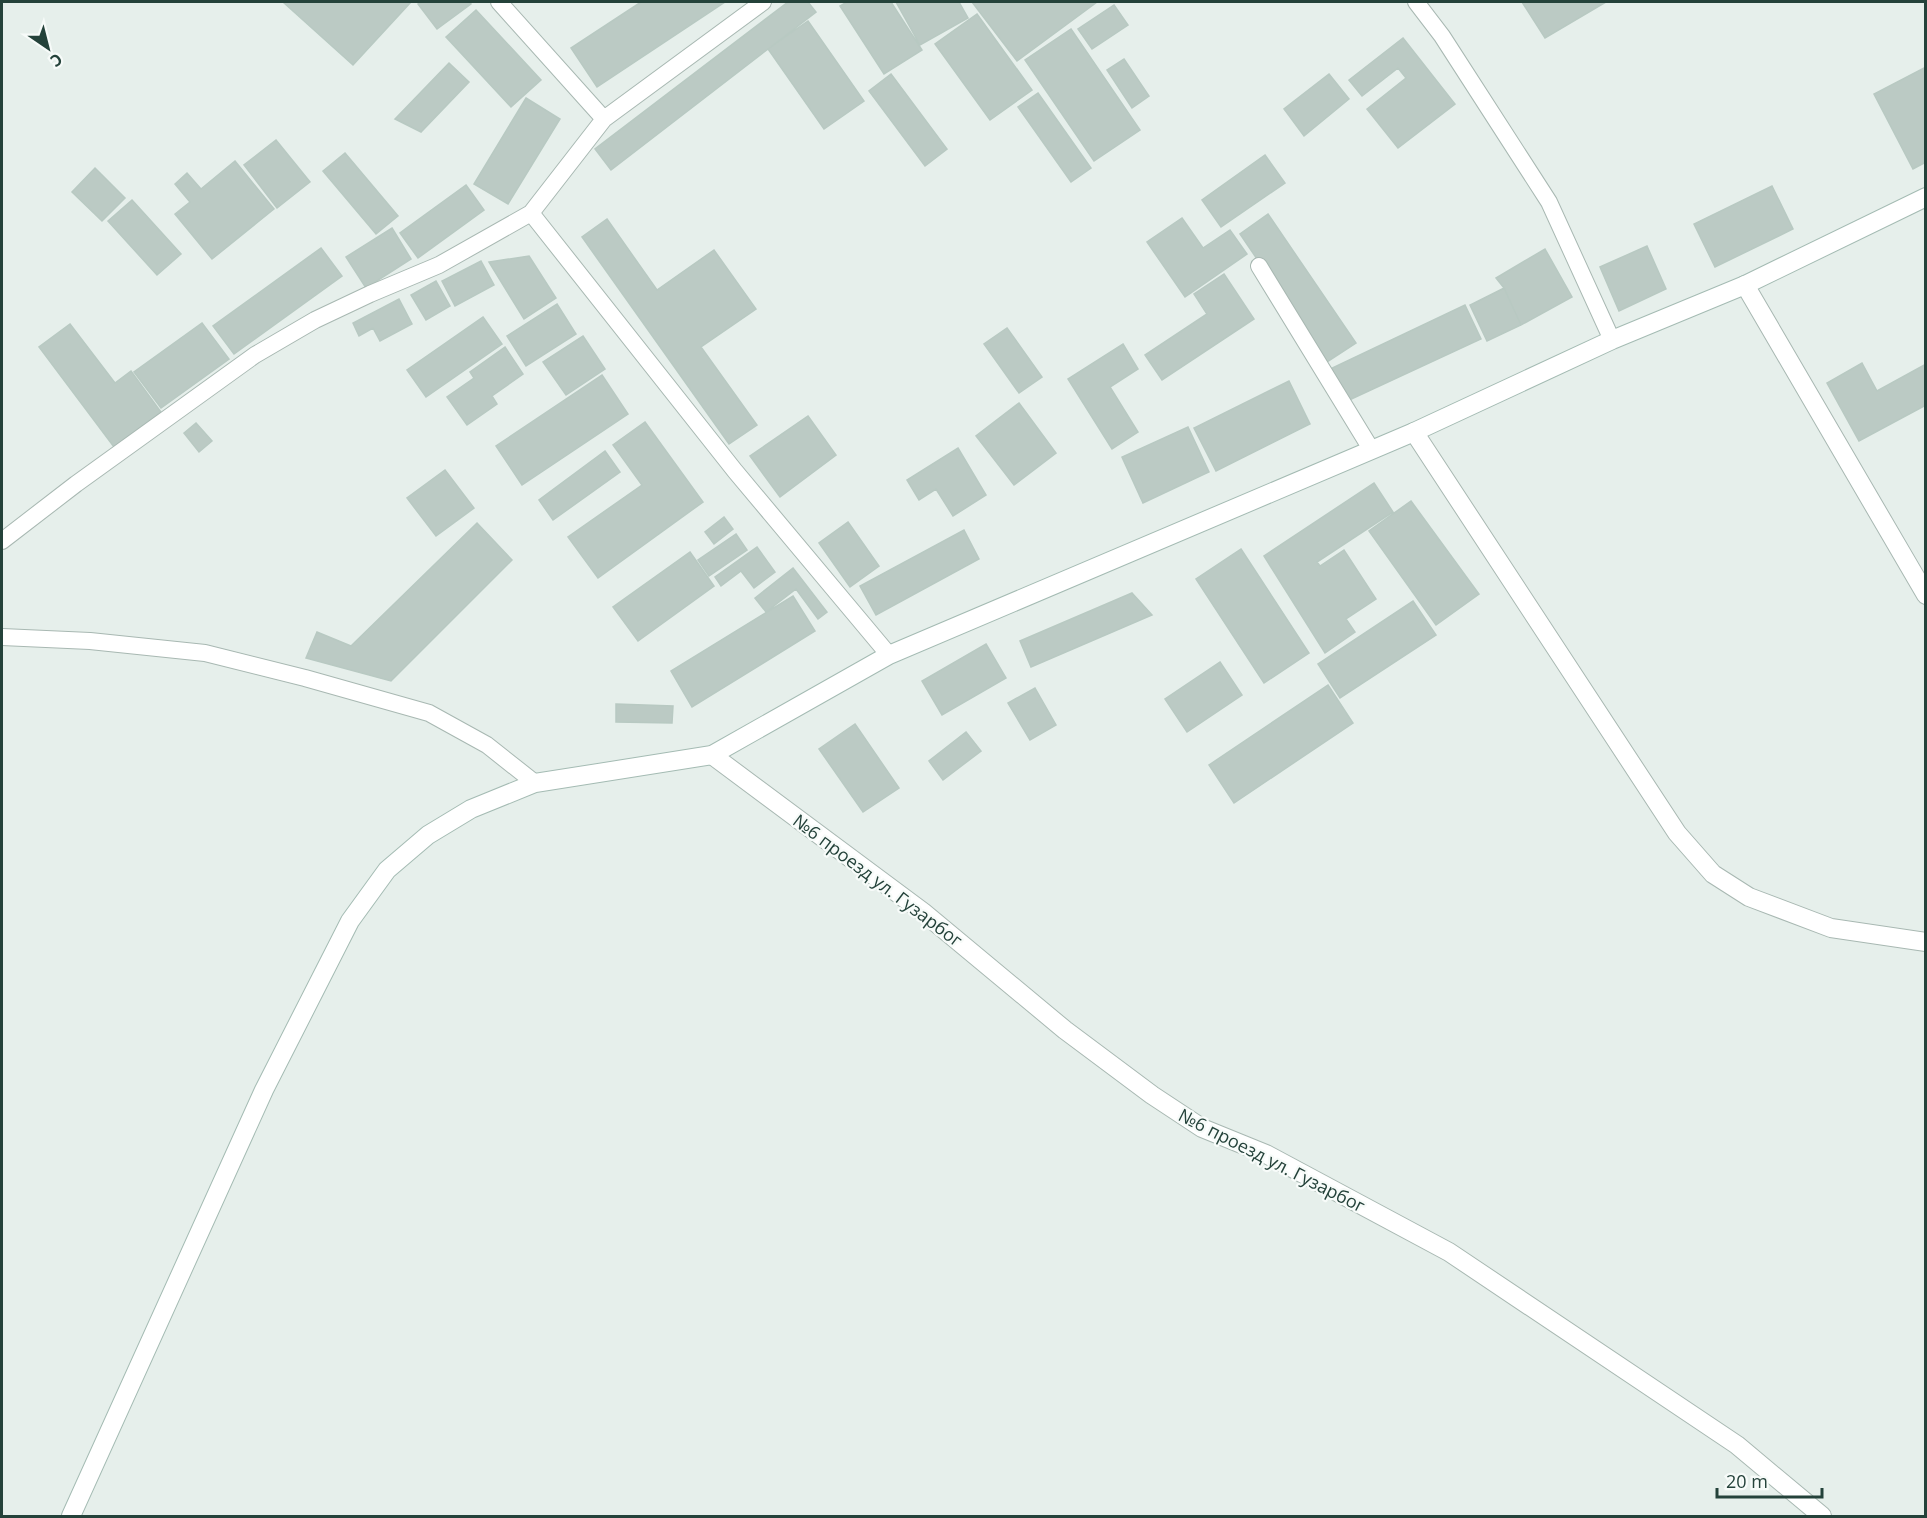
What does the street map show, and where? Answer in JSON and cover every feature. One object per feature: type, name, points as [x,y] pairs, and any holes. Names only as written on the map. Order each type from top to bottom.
[{"type":"street","points":[[70,1516],[264,1090],[350,921],[387,870],[428,835],[471,808],[535,783],[712,755],[889,655],[1414,432],[1612,340],[1745,285],[1926,197]]},
{"type":"street","points":[[1745,285],[1926,595]]},
{"type":"street","points":[[1414,432],[1677,833],[1713,874],[1749,897],[1831,928],[1926,942]]},
{"type":"street","name":"№6 проезд ул. Гузарбог","points":[[712,755],[923,912],[1065,1030],[1152,1095],[1202,1128],[1266,1154],[1449,1252],[1737,1446],[1822,1516]]},
{"type":"lane","points":[[498,2],[604,119]]},
{"type":"lane","points":[[2,542],[76,484],[255,355],[315,320],[440,265],[531,213],[604,119],[763,2]]},
{"type":"lane","points":[[1416,2],[1442,36],[1549,202],[1612,340]]},
{"type":"lane","points":[[531,213],[735,471],[889,655]]},
{"type":"lane","points":[[1259,266],[1371,449]]},
{"type":"lane","points":[[2,638],[90,641],[205,653],[305,678],[429,713],[487,745],[535,783]]},
{"type":"building","points":[[283,2],[411,2],[353,65]]},
{"type":"building","points":[[422,2],[469,2],[471,4],[437,29],[418,4]]},
{"type":"building","points":[[641,2],[725,2],[597,87],[571,48]]},
{"type":"building","points":[[788,2],[808,2],[816,12],[611,170],[595,149]]},
{"type":"building","points":[[847,2],[891,2],[922,50],[884,74],[840,6]]},
{"type":"building","points":[[896,2],[959,2],[968,18],[920,45]]},
{"type":"building","points":[[972,2],[1097,2],[1017,61]]},
{"type":"building","points":[[1522,2],[1606,2],[1545,38]]},
{"type":"building","points":[[1114,5],[1128,25],[1092,49],[1078,29]]},
{"type":"building","points":[[476,10],[541,80],[511,107],[446,37]]},
{"type":"building","points":[[977,14],[1032,90],[990,120],[935,44]]},
{"type":"building","points":[[808,21],[864,101],[824,129],[768,49]]},
{"type":"building","points":[[1071,29],[1140,130],[1094,161],[1025,60]]},
{"type":"building","points":[[1403,38],[1455,104],[1398,148],[1367,109],[1406,78],[1398,68],[1362,96],[1349,80]]},
{"type":"building","points":[[1124,59],[1149,96],[1132,108],[1107,70]]},
{"type":"building","points":[[449,63],[469,82],[421,132],[395,119]]},
{"type":"building","points":[[1926,67],[1926,162],[1913,169],[1874,94]]},
{"type":"building","points":[[891,74],[947,149],[925,166],[869,91]]},
{"type":"building","points":[[1329,74],[1349,99],[1304,136],[1284,109]]},
{"type":"building","points":[[1038,93],[1091,168],[1071,182],[1018,107]]},
{"type":"building","points":[[526,98],[560,119],[508,204],[474,184]]},
{"type":"building","points":[[276,140],[310,182],[277,208],[244,165]]},
{"type":"building","points":[[345,153],[398,216],[376,234],[323,171]]},
{"type":"building","points":[[1265,155],[1285,183],[1221,227],[1202,200]]},
{"type":"building","points":[[235,161],[274,209],[212,259],[175,214],[190,202],[175,184],[187,173],[201,189]]},
{"type":"building","points":[[95,168],[125,198],[102,221],[72,192]]},
{"type":"building","points":[[466,185],[484,210],[418,258],[400,233]]},
{"type":"building","points":[[1772,186],[1793,229],[1715,267],[1694,224]]},
{"type":"building","points":[[132,200],[181,254],[157,275],[108,221]]},
{"type":"building","points":[[1268,214],[1356,343],[1327,362],[1240,234]]},
{"type":"building","points":[[1182,218],[1203,248],[1230,230],[1247,254],[1185,297],[1147,242]]},
{"type":"building","points":[[607,219],[657,290],[714,250],[756,309],[701,347],[757,425],[729,444],[582,237]]},
{"type":"building","points":[[392,228],[411,259],[366,288],[346,257]]},
{"type":"building","points":[[1647,246],[1666,289],[1619,311],[1600,267]]},
{"type":"building","points":[[321,248],[342,276],[234,354],[213,326]]},
{"type":"building","points":[[1545,249],[1572,297],[1521,325],[1504,288],[1496,278]]},
{"type":"building","points":[[529,256],[556,298],[524,319],[489,262]]},
{"type":"building","points":[[481,261],[494,285],[455,306],[442,281]]},
{"type":"building","points":[[1224,274],[1254,319],[1162,380],[1145,355],[1207,314],[1194,294]]},
{"type":"building","points":[[436,281],[450,306],[426,320],[411,295]]},
{"type":"building","points":[[1504,288],[1521,325],[1487,341],[1470,305]]},
{"type":"building","points":[[399,299],[412,324],[380,341],[373,328],[359,336],[353,323]]},
{"type":"building","points":[[557,304],[576,334],[526,366],[507,336]]},
{"type":"building","points":[[1465,305],[1481,339],[1345,402],[1330,369]]},
{"type":"building","points":[[483,317],[502,344],[426,397],[407,370]]},
{"type":"building","points":[[202,323],[229,359],[161,408],[134,372]]},
{"type":"building","points":[[70,324],[115,383],[131,371],[161,412],[114,447],[39,347]]},
{"type":"building","points":[[1007,328],[1042,377],[1019,393],[984,344]]},
{"type":"building","points":[[583,336],[605,369],[566,395],[543,362]]},
{"type":"building","points":[[1123,344],[1138,369],[1110,387],[1138,432],[1112,449],[1068,379]]},
{"type":"building","points":[[505,347],[523,374],[492,396],[497,404],[467,425],[447,397],[474,378],[470,372]]},
{"type":"building","points":[[1862,363],[1877,391],[1926,364],[1926,405],[1859,441],[1827,383]]},
{"type":"building","points":[[602,375],[628,414],[522,485],[496,446]]},
{"type":"building","points":[[1289,381],[1310,424],[1216,471],[1194,428]]},
{"type":"building","points":[[1019,403],[1056,453],[1014,485],[976,436]]},
{"type":"building","points":[[808,416],[836,455],[780,497],[750,456]]},
{"type":"building","points":[[645,422],[703,502],[598,578],[568,537],[642,485],[613,445]]},
{"type":"building","points":[[196,423],[212,441],[199,452],[184,433]]},
{"type":"building","points":[[1188,427],[1209,472],[1143,503],[1122,457]]},
{"type":"building","points":[[958,448],[986,495],[953,516],[936,489],[919,500],[907,480]]},
{"type":"building","points":[[605,451],[620,472],[553,520],[539,500]]},
{"type":"building","points":[[445,470],[474,508],[436,536],[407,498]]},
{"type":"building","points":[[1374,483],[1393,512],[1317,562],[1320,566],[1344,550],[1376,599],[1346,619],[1355,632],[1325,653],[1264,556]]},
{"type":"building","points":[[1411,501],[1479,594],[1436,625],[1369,531]]},
{"type":"building","points":[[724,517],[733,529],[714,544],[705,532]]},
{"type":"building","points":[[848,522],[879,566],[850,587],[819,543]]},
{"type":"building","points":[[477,523],[512,560],[391,681],[306,658],[317,632],[351,646]]},
{"type":"building","points":[[964,530],[979,559],[876,615],[860,586]]},
{"type":"building","points":[[736,534],[747,550],[709,576],[698,560]]},
{"type":"building","points":[[757,547],[775,572],[754,588],[741,571],[721,586],[715,577]]},
{"type":"building","points":[[1241,549],[1309,653],[1264,683],[1196,579]]},
{"type":"building","points":[[690,552],[714,586],[638,641],[613,607]]},
{"type":"building","points":[[793,568],[827,612],[818,619],[796,589],[766,612],[755,598]]},
{"type":"building","points":[[1132,593],[1152,615],[1031,667],[1020,641]]},
{"type":"building","points":[[793,596],[815,631],[692,707],[671,671]]},
{"type":"building","points":[[1413,601],[1436,635],[1340,698],[1318,664]]},
{"type":"building","points":[[986,644],[1006,678],[942,715],[922,681]]},
{"type":"building","points":[[1220,662],[1242,695],[1187,732],[1165,699]]},
{"type":"building","points":[[1328,685],[1353,723],[1234,803],[1209,765]]},
{"type":"building","points":[[1035,688],[1056,725],[1030,740],[1008,703]]},
{"type":"building","points":[[616,704],[673,706],[672,723],[616,722]]},
{"type":"building","points":[[855,724],[899,788],[863,812],[819,749]]},
{"type":"building","points":[[966,732],[981,751],[943,780],[929,761]]}]
